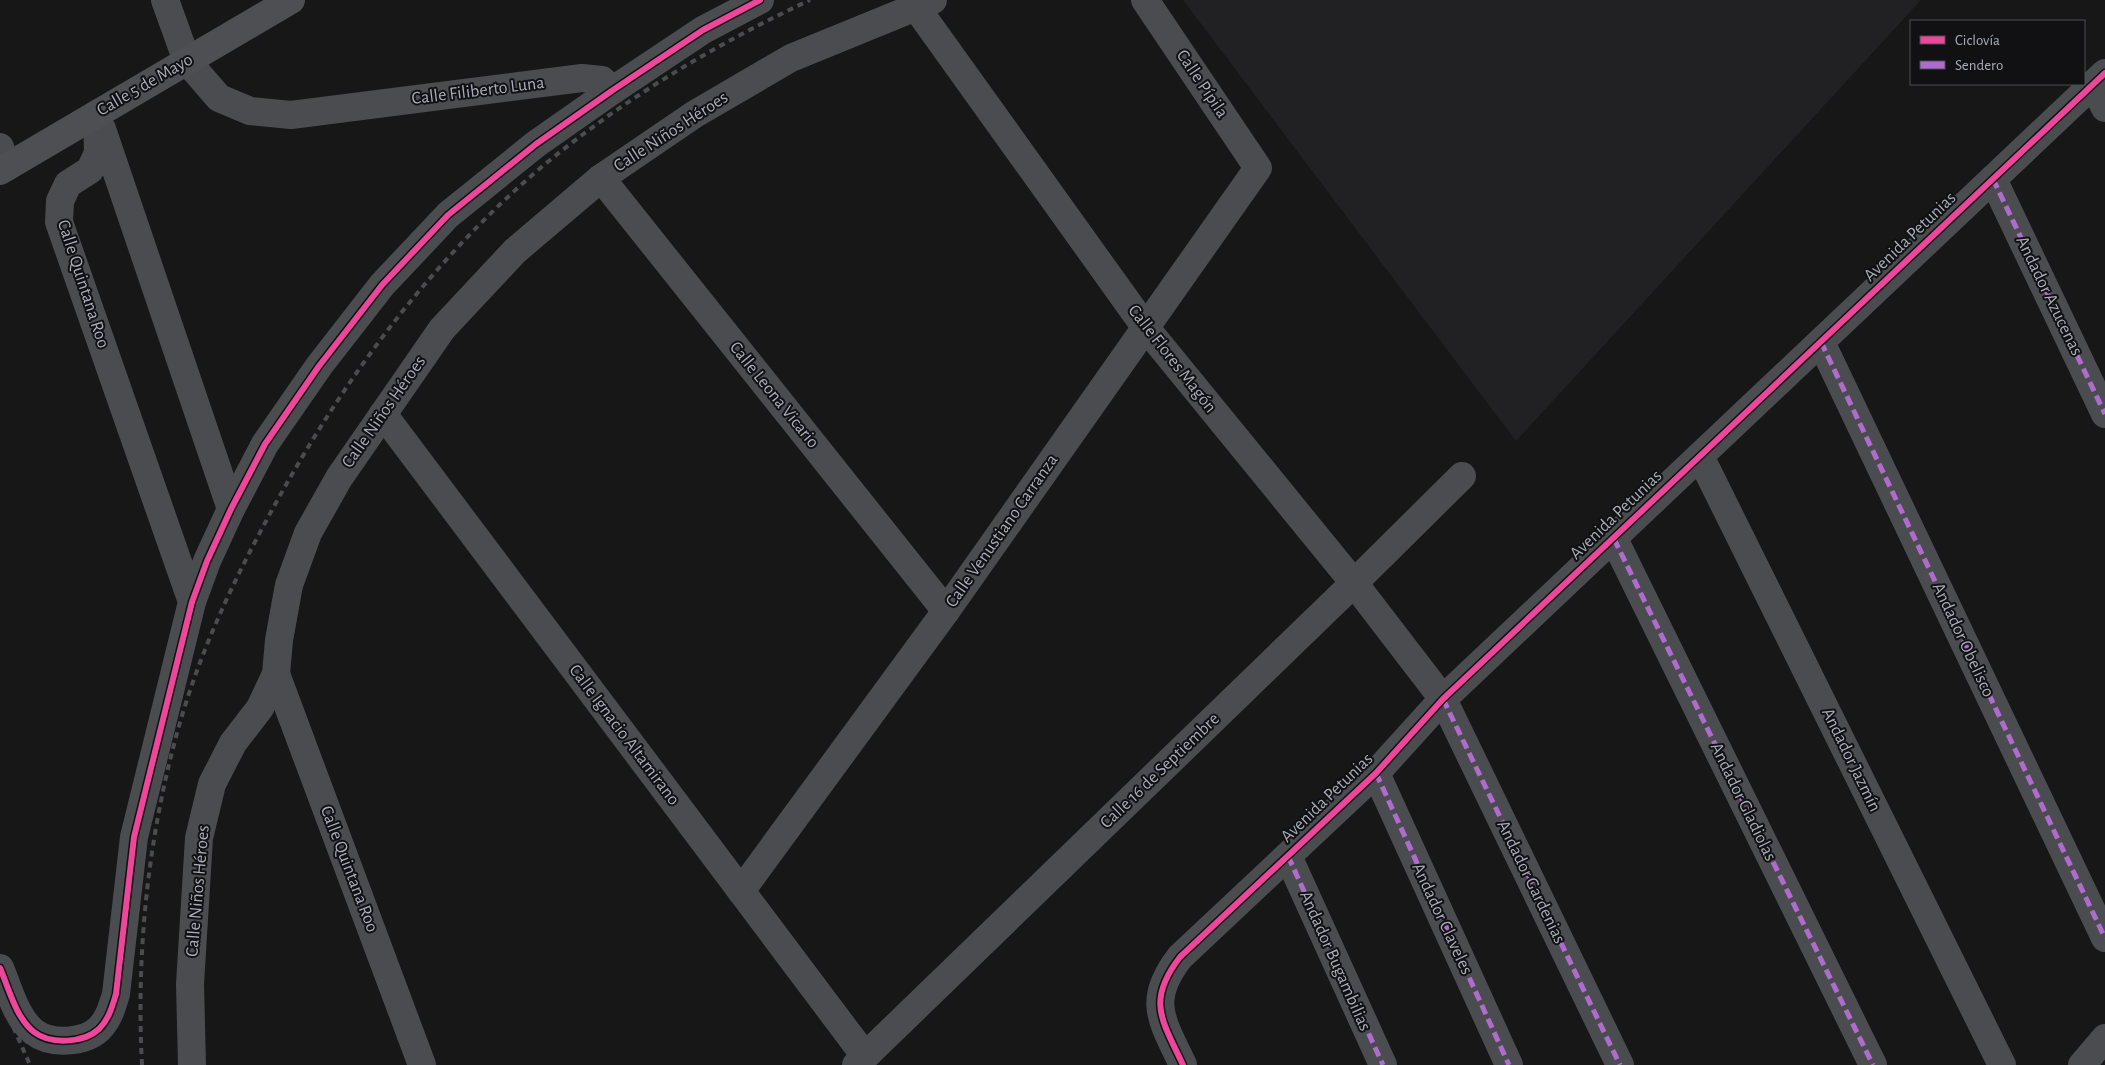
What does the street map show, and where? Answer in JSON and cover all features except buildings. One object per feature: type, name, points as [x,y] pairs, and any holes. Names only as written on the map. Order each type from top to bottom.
[{"type":"main road","name":"Calle 5 de Mayo","points":[[2,162],[97,114],[291,0]]},
{"type":"street","name":"Calle Filiberto Luna","points":[[165,0],[188,61],[219,98],[250,111],[291,115],[582,78],[602,80],[613,90]]},
{"type":"street","points":[[0,968],[22,1018],[35,1033],[56,1040],[80,1039],[99,1030],[110,1014],[134,837],[192,602],[207,561],[231,509],[265,444],[318,366],[382,285],[448,215],[536,144],[613,90],[703,30],[760,0]]},
{"type":"street","name":"Calle Pípila","points":[[1145,0],[1258,168]]},
{"type":"street","name":"Calle Niños Héroes","points":[[192,1065],[190,984],[199,838],[212,784],[233,743],[260,708],[276,674],[279,640],[289,584],[308,533],[339,478],[383,414],[442,330],[515,251],[602,178],[695,114],[791,58],[924,3]]},
{"type":"street","name":"Calle Flores Magón","points":[[924,3],[1146,328],[1354,583],[1443,700]]},
{"type":"street","name":"Avenida Petunias","points":[[1183,1065],[1163,1024],[1159,1005],[1160,989],[1168,973],[1180,957],[1376,773],[1443,700],[1993,179],[2101,88]]},
{"type":"street","points":[[97,114],[231,509]]},
{"type":"street","name":"Calle Quintana Roo","points":[[97,114],[98,153],[90,170],[68,184],[60,201],[59,222],[192,602]]},
{"type":"street","name":"Calle Venustiano Carranza","points":[[742,891],[946,611],[1258,168]]},
{"type":"street","name":"Calle Leona Vicario","points":[[602,178],[946,611]]},
{"type":"street","name":"Andador Azucenas","points":[[1993,179],[2105,414]]},
{"type":"street","name":"Andador Obelisco","points":[[1821,342],[2105,938]]},
{"type":"street","name":"Calle Ignacio Altamirano","points":[[383,414],[742,891],[860,1060]]},
{"type":"street","name":"Andador Jazmín","points":[[1700,456],[2002,1065]]},
{"type":"street","name":"Calle 16 de Septiembre","points":[[860,1060],[1354,583],[1462,476]]},
{"type":"street","name":"Andador Gladiolas","points":[[1614,539],[1873,1065]]},
{"type":"street","name":"Calle Quintana Roo","points":[[276,674],[422,1065]]},
{"type":"street","name":"Andador Gardenias","points":[[1443,700],[1620,1065]]},
{"type":"street","name":"Andador Claveles","points":[[1376,773],[1509,1065]]},
{"type":"street","name":"Andador Bugambilias","points":[[1288,856],[1383,1065]]},
{"type":"street","points":[[2082,1065],[2105,1038]]},
{"type":"shaded area","points":[[1183,0],[1921,0],[1516,441]]},
{"type":"railway","points":[[142,1065],[141,980],[147,894],[159,809],[179,726],[196,673],[216,622],[265,523],[321,426],[352,379],[420,290],[496,208],[538,170],[602,121],[669,76],[703,55],[810,0]]},
{"type":"railway","points":[[0,997],[30,1065]]},
{"type":"marked path","points":[[1993,179],[2105,414]]},
{"type":"marked path","points":[[1821,342],[2105,938]]},
{"type":"marked path","points":[[1614,539],[1873,1065]]},
{"type":"marked path","points":[[1443,699],[1620,1065]]},
{"type":"marked path","points":[[1376,773],[1509,1065]]},
{"type":"marked path","points":[[1288,856],[1383,1065]]},
{"type":"cycle path","points":[[0,968],[22,1019],[34,1032],[41,1036],[49,1039],[76,1040],[93,1034],[108,1017],[116,994],[134,837],[192,602],[207,561],[231,509],[265,444],[319,366],[382,285],[448,215],[536,144],[703,30],[760,0]]},
{"type":"cycle path","points":[[1183,1065],[1164,1023],[1160,999],[1163,986],[1180,957],[1376,773],[1443,699],[2105,73]]}]
